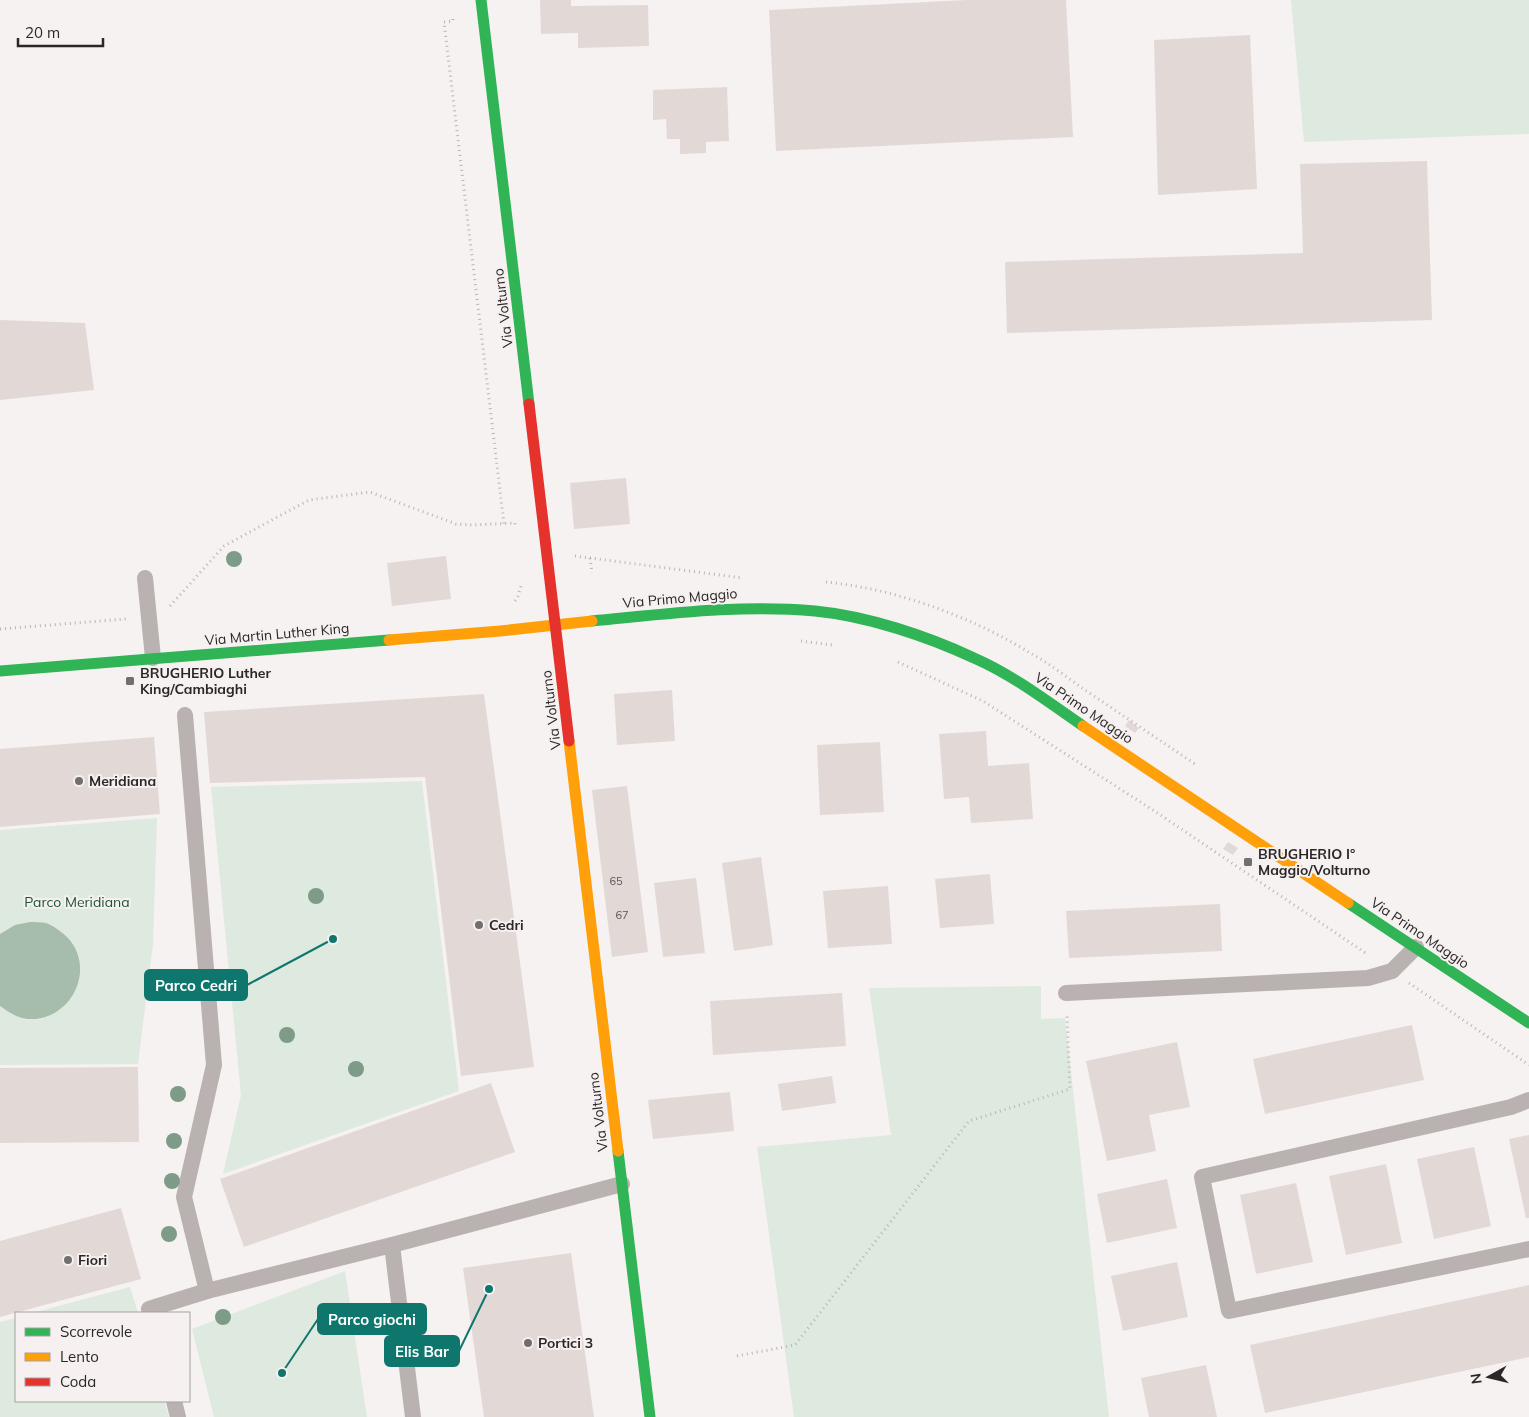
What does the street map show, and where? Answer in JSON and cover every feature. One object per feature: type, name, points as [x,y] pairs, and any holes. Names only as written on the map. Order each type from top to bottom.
[{"type":"street","name":"Via Volturno","points":[[481,0],[650,1417]]},
{"type":"street","name":"Via Primo Maggio","points":[[556,626],[624,618],[745,608],[816,611],[871,621],[921,637],[974,658],[1021,683],[1172,786],[1529,1023]]},
{"type":"street","name":"Via Martin Luther King","points":[[0,671],[556,626]]},
{"type":"lane","points":[[145,578],[153,658]]},
{"type":"lane","points":[[185,715],[214,1064],[184,1197],[207,1291]]},
{"type":"lane","points":[[1066,993],[1368,978],[1392,971],[1416,947]]},
{"type":"lane","points":[[1529,1100],[1511,1107],[1202,1177],[1229,1310],[1529,1249]]},
{"type":"lane","points":[[150,1312],[149,1309],[207,1291],[392,1245],[622,1184]]},
{"type":"lane","points":[[392,1245],[413,1417]]},
{"type":"lane","points":[[174,1402],[178,1417]]},
{"type":"path","points":[[452,14],[453,21],[444,22],[504,524]]},
{"type":"path","points":[[0,629],[161,616],[224,546],[309,500],[370,492],[456,524],[515,523],[516,532]]},
{"type":"path","points":[[590,558],[592,573]]},
{"type":"path","points":[[515,601],[520,592],[521,580]]},
{"type":"path","points":[[796,640],[836,646]]},
{"type":"path","points":[[893,659],[983,702],[1156,812],[1529,1065]]},
{"type":"path","points":[[737,1356],[795,1345],[969,1121],[1070,1089],[1066,993]]},
{"type":"green space","points":[[1291,0],[1529,0],[1529,134],[1304,142]]},
{"type":"green space","points":[[422,781],[459,1091],[223,1174],[241,1095],[211,787]]},
{"type":"green space","name":"Parco Meridiana","points":[[157,818],[153,944],[138,1064],[0,1065],[0,830]]},
{"type":"green space","points":[[1041,986],[1041,1019],[1065,1018],[1109,1417],[794,1417],[757,1147],[891,1135],[869,988]]},
{"type":"green space","points":[[345,1271],[367,1417],[214,1417],[192,1329]]},
{"type":"green space","points":[[130,1287],[138,1312],[36,1312]]},
{"type":"green space","points":[[15,1318],[15,1402],[164,1402],[169,1417],[0,1417],[0,1322]]},
{"type":"shaded area","points":[[30,922],[46,923],[55,927],[68,938],[76,951],[80,965],[75,992],[67,1003],[56,1012],[43,1018],[28,1019],[17,1016],[0,1006],[0,934],[15,925]]},
{"type":"building","points":[[540,0],[571,0],[571,6],[648,5],[649,46],[578,48],[578,33],[541,34]]},
{"type":"building","points":[[967,0],[1066,0],[1073,137],[776,151],[769,10]]},
{"type":"building","points":[[1250,35],[1257,189],[1158,195],[1154,40]]},
{"type":"building","points":[[727,87],[729,141],[706,142],[706,153],[680,154],[680,139],[667,139],[666,119],[653,120],[653,90]]},
{"type":"building","points":[[1427,161],[1432,320],[1007,333],[1005,262],[1303,253],[1300,164]]},
{"type":"building","points":[[0,320],[85,323],[94,390],[0,400]]},
{"type":"building","points":[[626,478],[630,524],[574,529],[570,483]]},
{"type":"building","points":[[446,556],[451,599],[392,606],[387,563]]},
{"type":"building","points":[[672,690],[675,741],[617,745],[614,694]]},
{"type":"building","name":"Cedri","points":[[484,694],[534,1067],[461,1076],[425,777],[210,783],[204,712]]},
{"type":"building","points":[[1129,720],[1139,728],[1135,733],[1125,726]]},
{"type":"building","points":[[986,731],[988,766],[1029,763],[1033,819],[971,823],[969,797],[944,799],[939,734]]},
{"type":"building","name":"Meridiana","points":[[154,737],[160,814],[0,827],[0,749]]},
{"type":"building","points":[[880,742],[884,812],[820,815],[817,745]]},
{"type":"building","points":[[627,786],[648,952],[612,957],[592,790]]},
{"type":"building","points":[[1228,842],[1238,848],[1233,855],[1223,849]]},
{"type":"building","points":[[761,857],[773,945],[734,951],[722,863]]},
{"type":"building","points":[[990,874],[994,924],[940,928],[935,879]]},
{"type":"building","points":[[696,878],[705,953],[663,957],[654,883]]},
{"type":"building","points":[[888,886],[892,944],[828,948],[823,891]]},
{"type":"building","points":[[1220,904],[1222,951],[1069,958],[1066,911]]},
{"type":"building","points":[[842,993],[846,1046],[713,1055],[710,1001]]},
{"type":"building","points":[[1412,1025],[1424,1080],[1265,1114],[1253,1059]]},
{"type":"building","points":[[1177,1042],[1190,1107],[1149,1115],[1156,1151],[1107,1161],[1086,1061]]},
{"type":"building","points":[[138,1067],[139,1142],[0,1143],[0,1068]]},
{"type":"building","points":[[832,1076],[836,1103],[782,1111],[778,1084]]},
{"type":"building","points":[[491,1083],[515,1152],[244,1247],[220,1179]]},
{"type":"building","points":[[730,1092],[734,1131],[653,1139],[648,1100]]},
{"type":"building","points":[[1529,1135],[1529,1218],[1526,1218],[1509,1139]]},
{"type":"building","points":[[1474,1147],[1491,1226],[1434,1239],[1417,1159]]},
{"type":"building","points":[[1386,1164],[1402,1243],[1346,1255],[1329,1176]]},
{"type":"building","points":[[1167,1179],[1177,1228],[1107,1243],[1097,1194]]},
{"type":"building","points":[[1296,1183],[1313,1262],[1256,1274],[1240,1195]]},
{"type":"building","name":"Fiori","points":[[121,1208],[141,1279],[0,1317],[0,1241]]},
{"type":"building","name":"Portici 3","points":[[571,1253],[594,1417],[484,1417],[463,1268]]},
{"type":"building","points":[[1177,1262],[1188,1317],[1123,1331],[1111,1276]]},
{"type":"building","points":[[1529,1285],[1529,1357],[1265,1413],[1250,1345]]},
{"type":"building","points":[[1206,1365],[1217,1417],[1149,1417],[1141,1378]]},
{"type":"traffic: fast","points":[[481,0],[529,404]]},
{"type":"traffic: fast","points":[[592,621],[731,609],[787,609],[855,617],[917,635],[956,650],[1003,672],[1083,726]]},
{"type":"traffic: fast","points":[[0,671],[389,640]]},
{"type":"traffic: fast","points":[[1348,903],[1529,1023]]},
{"type":"traffic: fast","points":[[618,1151],[650,1417]]},
{"type":"traffic: slow","points":[[389,640],[592,621]]},
{"type":"traffic: slow","points":[[1083,726],[1348,903]]},
{"type":"traffic: slow","points":[[569,741],[618,1151]]},
{"type":"traffic: jam","points":[[529,404],[569,741]]},
{"type":"place","name":"BRUGHERIO Luther King/Cambiaghi","points":[[130,681]]},
{"type":"place","name":"Meridiana","points":[[79,781]]},
{"type":"place","name":"BRUGHERIO I° Maggio/Volturno","points":[[1248,862]]},
{"type":"place","name":"Cedri","points":[[479,925]]},
{"type":"place","name":"Parco Cedri","points":[[333,939]]},
{"type":"place","name":"Fiori","points":[[68,1260]]},
{"type":"place","name":"Elis Bar","points":[[489,1289]]},
{"type":"place","name":"Portici 3","points":[[528,1343]]},
{"type":"place","name":"Parco giochi","points":[[282,1373]]}]
